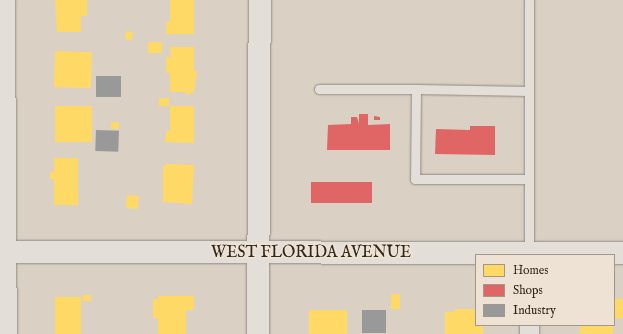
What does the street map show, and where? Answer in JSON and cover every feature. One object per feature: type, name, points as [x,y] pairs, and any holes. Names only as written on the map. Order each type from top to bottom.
[{"type":"street","points":[[5,0],[3,252],[7,334]]},
{"type":"street","points":[[258,334],[260,0]]},
{"type":"street","name":"WEST FLORIDA AVENUE","points":[[3,252],[623,253]]},
{"type":"lane","points":[[529,0],[529,254]]},
{"type":"lane","points":[[319,89],[529,91]]},
{"type":"lane","points":[[416,89],[415,179],[529,179]]},
{"type":"building: Homes","points":[[55,0],[87,0],[87,16],[81,16],[81,32],[57,32]]},
{"type":"building: Homes","points":[[170,0],[194,0],[194,34],[166,34],[166,22],[170,22]]},
{"type":"building: Homes","points":[[126,31],[133,32],[132,40],[125,39]]},
{"type":"building: Homes","points":[[148,42],[162,42],[162,53],[148,53]]},
{"type":"building: Homes","points":[[170,47],[194,47],[194,71],[197,71],[194,92],[186,95],[186,92],[170,92],[170,73],[166,73],[166,57],[171,57]]},
{"type":"building: Homes","points":[[55,51],[92,52],[91,88],[54,87]]},
{"type":"building: Homes","points":[[159,98],[169,98],[169,106],[159,106]]},
{"type":"building: Homes","points":[[55,106],[92,106],[92,142],[55,142]]},
{"type":"building: Homes","points":[[170,106],[194,106],[194,143],[165,142],[166,131],[170,131]]},
{"type":"building: Homes","points":[[111,122],[119,122],[119,129],[111,129]]},
{"type":"building: Homes","points":[[54,158],[78,158],[78,205],[54,205],[54,179],[50,179],[50,172],[54,172]]},
{"type":"building: Homes","points":[[168,164],[194,165],[192,204],[163,202],[163,166]]},
{"type":"building: Homes","points":[[127,195],[139,196],[138,209],[126,208]]},
{"type":"building: Homes","points":[[391,294],[400,294],[400,309],[391,309]]},
{"type":"building: Homes","points":[[83,295],[91,295],[91,301],[83,301]]},
{"type":"building: Homes","points":[[158,296],[194,296],[194,310],[186,310],[186,334],[158,334],[158,318],[153,318],[153,299],[158,299]]},
{"type":"building: Homes","points":[[55,297],[81,297],[81,334],[55,334]]},
{"type":"building: Homes","points":[[615,299],[623,299],[623,318],[615,318]]},
{"type":"building: Homes","points":[[455,309],[475,309],[475,326],[483,326],[483,334],[445,334],[445,312],[455,312]]},
{"type":"building: Homes","points":[[309,310],[347,310],[347,334],[309,334]]},
{"type":"building: Homes","points":[[580,326],[613,326],[613,334],[580,334]]},
{"type":"building: Shops","points":[[359,114],[368,114],[368,125],[390,124],[390,150],[327,150],[328,125],[351,124],[351,117],[357,117],[359,124]]},
{"type":"building: Shops","points":[[374,116],[380,117],[380,120],[374,120]]},
{"type":"building: Shops","points":[[470,126],[495,126],[495,155],[435,154],[436,129],[470,130]]},
{"type":"building: Shops","points":[[311,182],[372,182],[372,203],[311,203]]},
{"type":"building: Industry","points":[[96,76],[121,76],[121,97],[96,97]]},
{"type":"building: Industry","points":[[96,130],[119,131],[118,152],[95,151]]},
{"type":"building: Industry","points":[[362,310],[386,310],[386,333],[362,333]]}]
